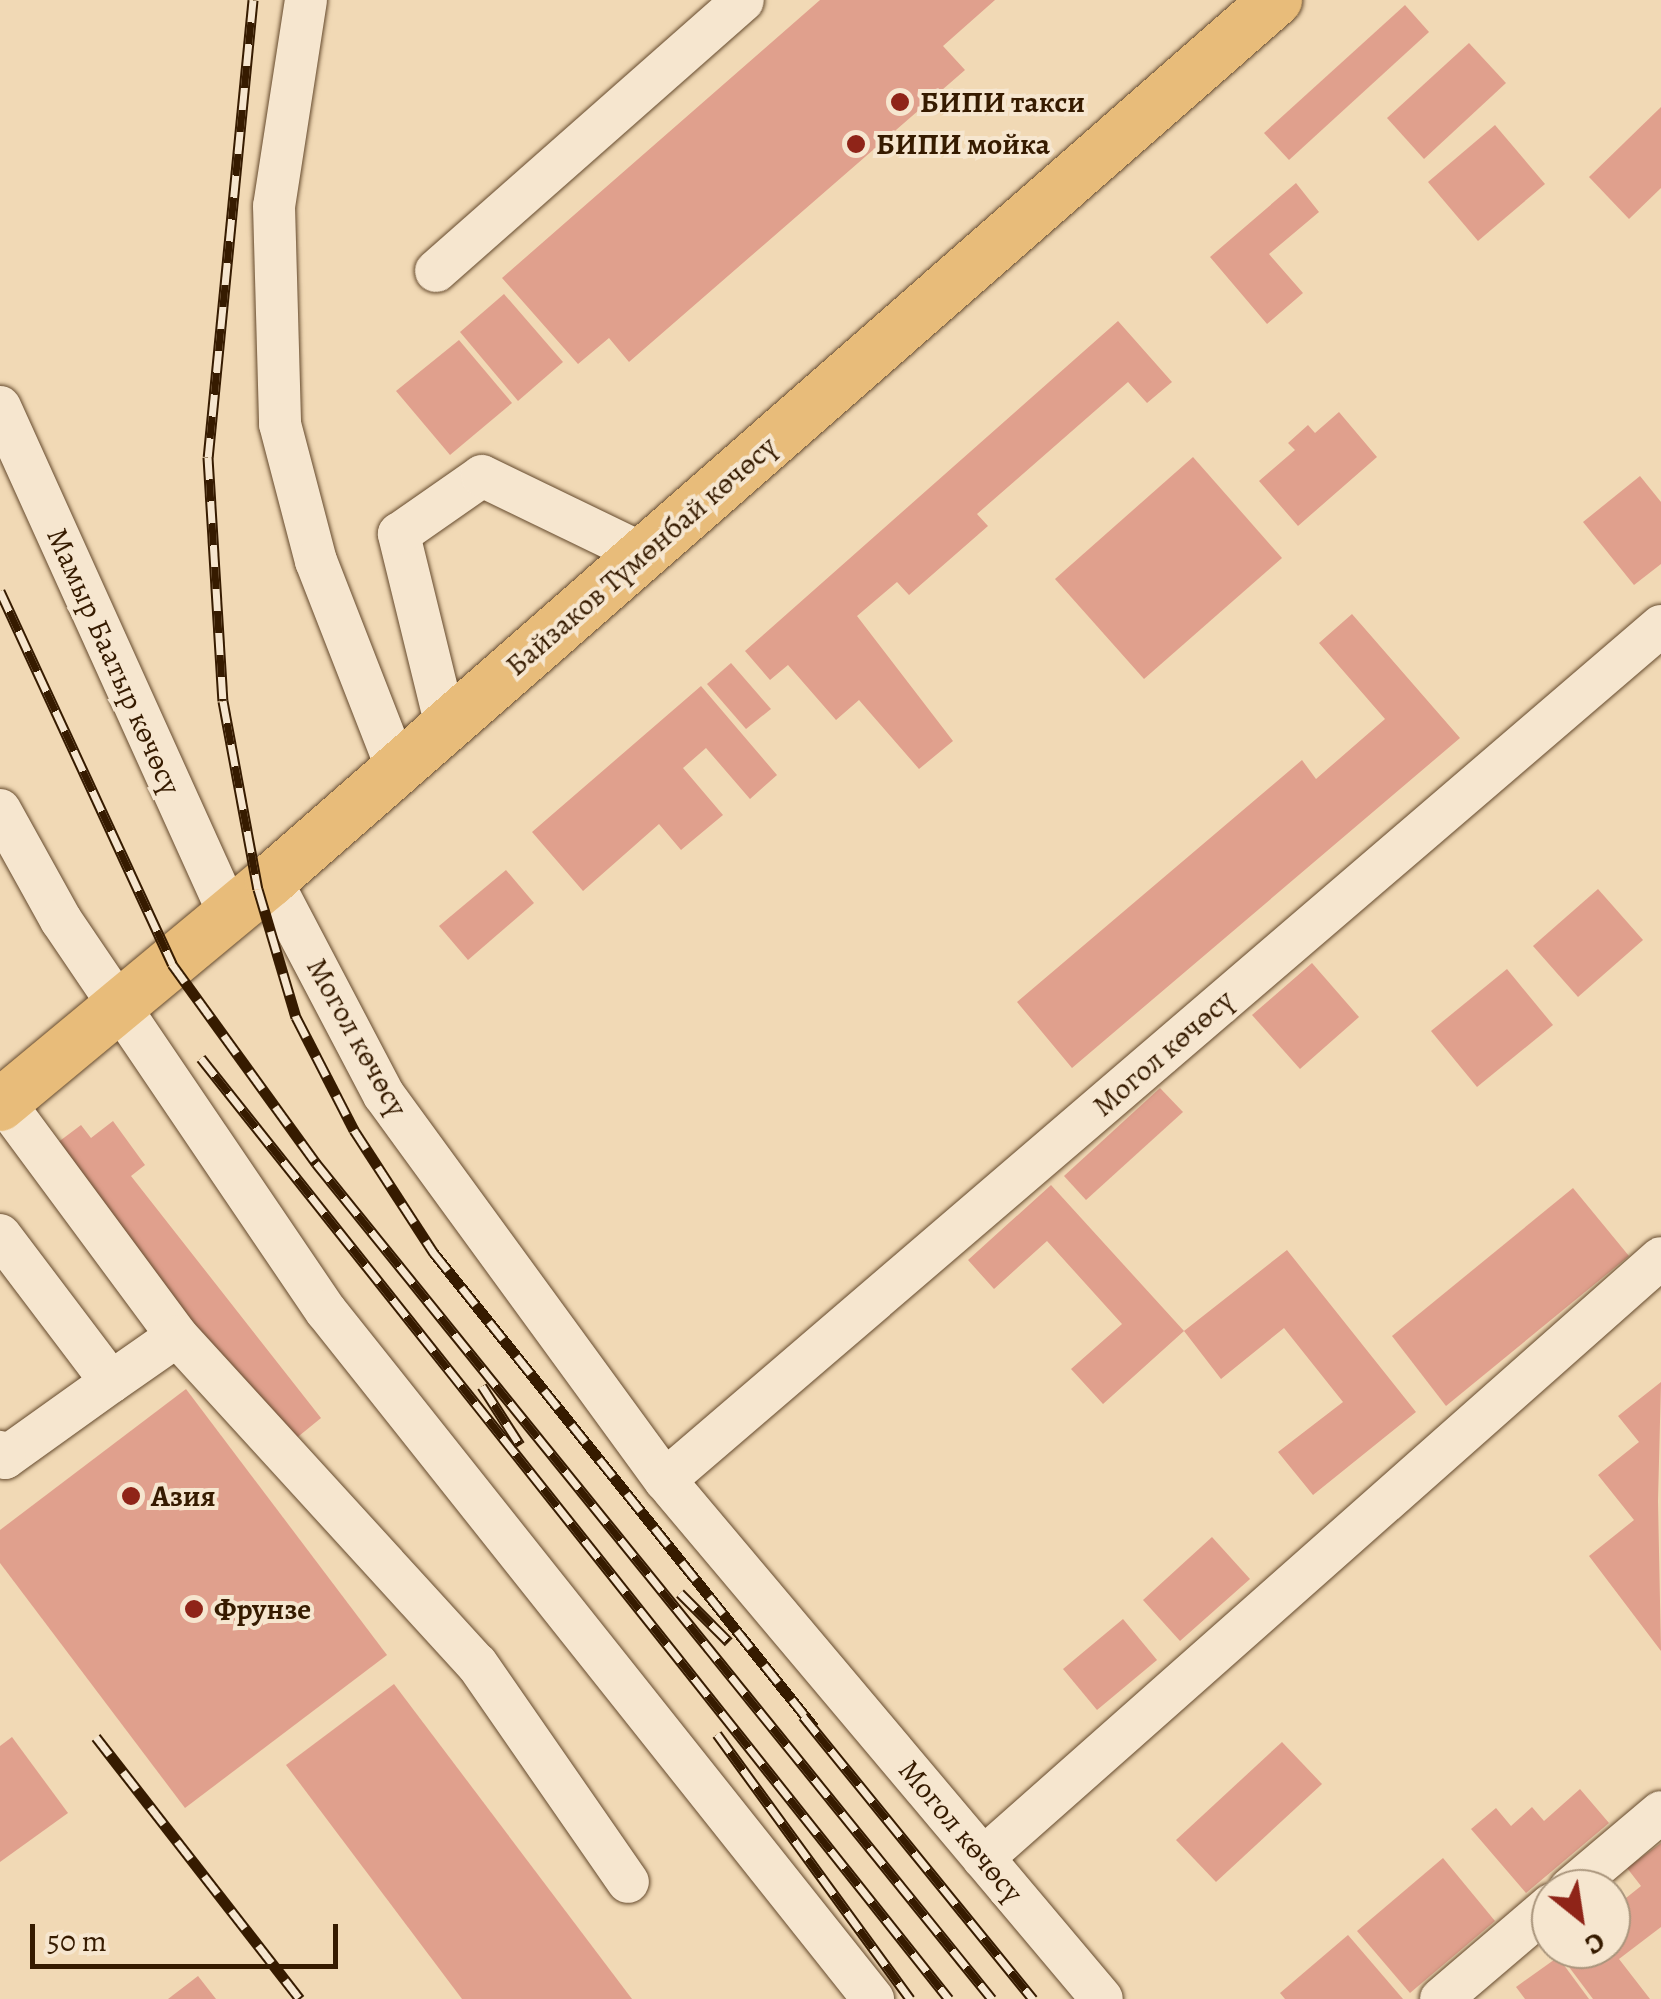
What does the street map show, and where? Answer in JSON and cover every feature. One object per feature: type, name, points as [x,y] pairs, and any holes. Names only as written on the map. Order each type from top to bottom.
[{"type":"main road","name":"Байзаков Түмөнбай көчөсү","points":[[2,1104],[271,880],[1276,0]]},
{"type":"street","points":[[306,0],[274,206],[280,424],[316,561],[397,769]]},
{"type":"street","points":[[436,271],[743,0]]},
{"type":"street","name":"Мамыр Баатыр көчөсү","points":[[0,407],[229,914]]},
{"type":"street","points":[[446,726],[399,534],[482,476],[644,554]]},
{"type":"street","name":"Могол көчөсү","points":[[665,1480],[1661,626]]},
{"type":"street","points":[[0,810],[61,920],[123,1003],[326,1311],[874,1999]]},
{"type":"street","name":"Могол көчөсү","points":[[271,880],[384,1095],[665,1480],[1102,1999]]},
{"type":"street","points":[[2,1104],[177,1336],[476,1664],[628,1882]]},
{"type":"street","points":[[0,1234],[110,1382]]},
{"type":"street","points":[[984,1858],[1661,1258]]},
{"type":"street","points":[[0,1452],[5,1458],[177,1336]]},
{"type":"street","points":[[1594,1869],[1661,1812]]},
{"type":"street","points":[[1441,1999],[1531,1922]]},
{"type":"building","points":[[820,0],[995,0],[943,46],[965,70],[629,362],[609,338],[578,364],[502,278]]},
{"type":"building","points":[[1405,5],[1429,32],[1289,160],[1264,133]]},
{"type":"building","points":[[1469,43],[1506,83],[1424,159],[1387,118]]},
{"type":"building","points":[[1661,107],[1661,188],[1629,219],[1589,177]]},
{"type":"building","points":[[1495,125],[1545,184],[1478,241],[1428,182]]},
{"type":"building","points":[[1296,183],[1319,212],[1269,254],[1303,293],[1267,324],[1210,257]]},
{"type":"building","points":[[504,294],[563,362],[518,401],[460,332]]},
{"type":"building","points":[[1118,321],[1172,382],[1147,403],[1128,382],[977,514],[988,526],[909,595],[897,582],[857,616],[953,741],[919,769],[859,700],[836,720],[788,665],[770,680],[745,651]]},
{"type":"building","points":[[459,340],[512,403],[450,455],[396,391]]},
{"type":"building","points":[[1339,412],[1377,457],[1298,526],[1259,481],[1295,450],[1288,443],[1308,425],[1315,433]]},
{"type":"building","points":[[1193,457],[1282,558],[1144,679],[1055,579]]},
{"type":"building","points":[[1640,476],[1661,502],[1661,564],[1634,585],[1583,522]]},
{"type":"building","points":[[1352,614],[1460,738],[1072,1068],[1017,1002],[1302,760],[1316,779],[1385,719],[1319,643]]},
{"type":"building","points":[[731,663],[771,709],[746,729],[707,684]]},
{"type":"building","points":[[701,686],[777,775],[750,799],[706,748],[683,768],[723,815],[681,850],[659,824],[583,891],[532,832]]},
{"type":"building","points":[[506,870],[534,903],[468,960],[439,926]]},
{"type":"building","points":[[1598,889],[1643,940],[1578,997],[1533,946]]},
{"type":"building","points":[[1312,963],[1359,1017],[1300,1069],[1252,1015]]},
{"type":"building","points":[[1507,969],[1553,1025],[1477,1087],[1431,1031]]},
{"type":"building","points":[[1160,1088],[1183,1112],[1086,1200],[1064,1176]]},
{"type":"building","points":[[113,1121],[145,1165],[131,1176],[321,1418],[283,1449],[53,1146],[81,1125],[91,1138]]},
{"type":"building","points":[[1051,1185],[1184,1331],[1103,1404],[1071,1369],[1122,1324],[1047,1241],[994,1289],[968,1260]]},
{"type":"building","points":[[1573,1188],[1629,1256],[1446,1406],[1392,1336]]},
{"type":"building","points":[[1287,1250],[1416,1412],[1313,1495],[1278,1452],[1343,1402],[1284,1328],[1221,1379],[1184,1331]]},
{"type":"building","points":[[1661,1382],[1661,1651],[1589,1556],[1634,1520],[1598,1475],[1639,1442],[1618,1416]]},
{"type":"building","name":"Фрунзе","points":[[186,1389],[387,1655],[185,1808],[0,1563],[0,1530]]},
{"type":"building","points":[[1212,1537],[1250,1579],[1180,1641],[1143,1600]]},
{"type":"building","points":[[1123,1619],[1157,1660],[1097,1710],[1063,1669]]},
{"type":"building","points":[[394,1684],[632,1999],[462,1999],[286,1765]]},
{"type":"building","points":[[12,1737],[68,1813],[0,1862],[0,1746]]},
{"type":"building","points":[[1282,1742],[1322,1784],[1216,1882],[1176,1840]]},
{"type":"building","points":[[1580,1789],[1609,1823],[1554,1869],[1531,1869],[1531,1889],[1526,1893],[1471,1829],[1496,1808],[1511,1826],[1532,1807],[1544,1821]]},
{"type":"building","points":[[1661,1843],[1661,1927],[1631,1950],[1631,1894],[1641,1886],[1627,1868]]},
{"type":"building","points":[[1443,1858],[1495,1921],[1410,1993],[1357,1931]]},
{"type":"building","points":[[1348,1935],[1403,1999],[1285,1999],[1280,1993]]},
{"type":"building","points":[[1541,1969],[1567,1969],[1589,1999],[1525,1999],[1516,1987]]},
{"type":"building","points":[[1570,1969],[1627,1969],[1650,1999],[1593,1999]]},
{"type":"building","points":[[198,1976],[216,1999],[168,1999]]},
{"type":"railway","points":[[253,0],[208,457],[223,701],[258,889],[296,1017],[354,1130],[434,1253],[814,1727]]},
{"type":"railway","points":[[0,591],[172,964],[316,1163],[992,1999]]},
{"type":"railway","points":[[201,1058],[949,1999]]},
{"type":"railway","points":[[482,1386],[520,1445]]},
{"type":"railway","points":[[680,1593],[729,1642]]},
{"type":"railway","points":[[803,1716],[1033,1999]]},
{"type":"railway","points":[[717,1734],[910,1999]]},
{"type":"railway","points":[[96,1737],[300,1999]]},
{"type":"place","name":"БИПИ такси","points":[[900,102]]},
{"type":"place","name":"БИПИ мойка","points":[[856,144]]},
{"type":"place","name":"Азия","points":[[131,1496]]},
{"type":"place","name":"Фрунзе","points":[[194,1609]]}]
